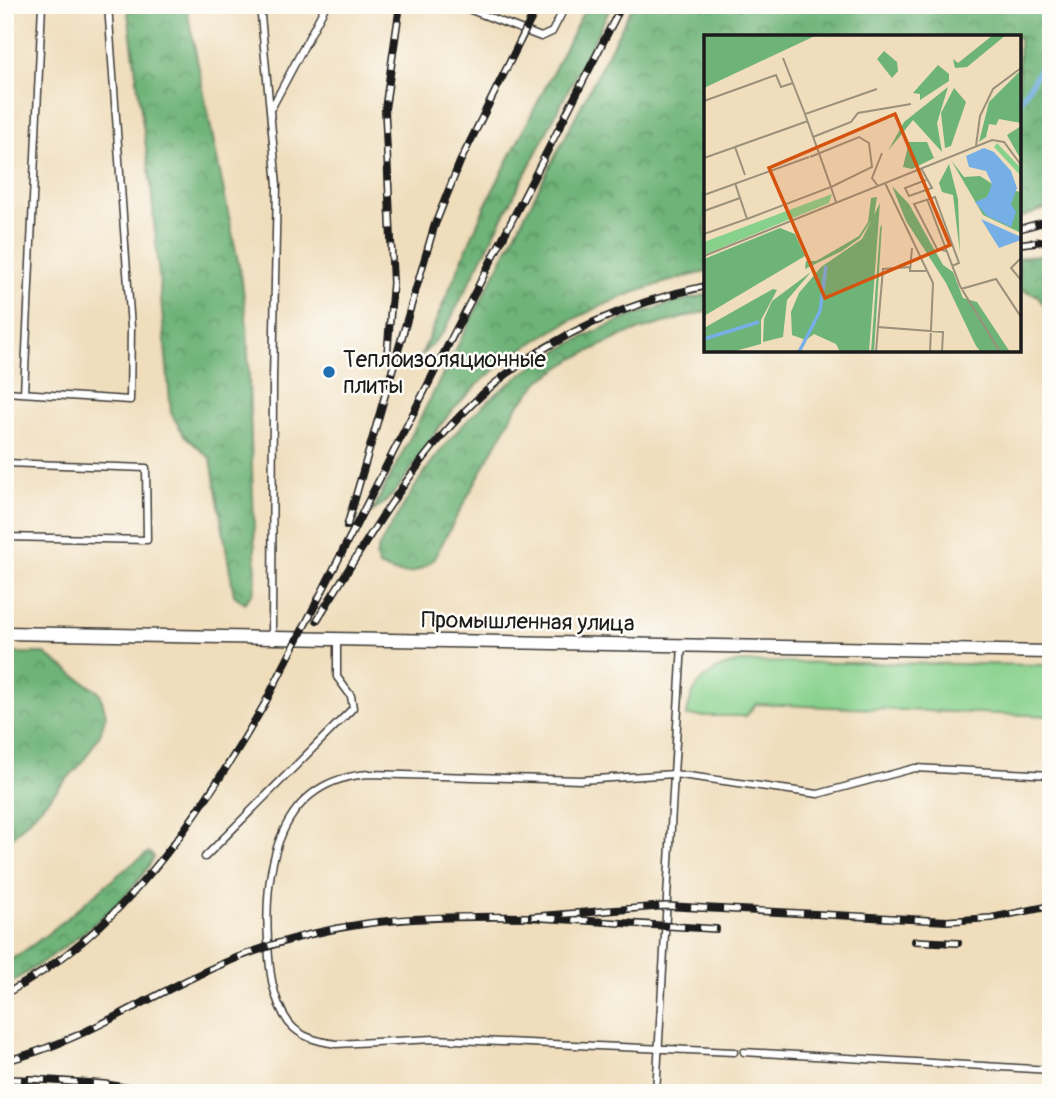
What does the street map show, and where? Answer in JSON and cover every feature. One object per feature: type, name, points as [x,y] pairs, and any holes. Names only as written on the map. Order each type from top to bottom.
[{"type":"street","name":"Промышленная улица","points":[[5,633],[1051,652]]},
{"type":"lane","points":[[24,393],[42,5]]},
{"type":"lane","points":[[5,391],[130,400],[131,328],[108,5]]},
{"type":"lane","points":[[260,5],[277,185],[272,638]]},
{"type":"lane","points":[[271,108],[326,5]]},
{"type":"lane","points":[[458,5],[541,37],[552,32],[566,5]]},
{"type":"lane","points":[[5,463],[146,468],[147,540],[5,537]]},
{"type":"lane","points":[[205,858],[353,708],[351,696],[337,677],[337,639]]},
{"type":"lane","points":[[656,1093],[682,645]]},
{"type":"lane","points":[[734,1052],[434,1039],[336,1044],[303,1036],[289,1024],[274,990],[268,947],[267,898],[273,859],[287,822],[318,791],[352,776],[581,780],[674,774],[818,794],[915,768],[1051,775]]},
{"type":"lane","points":[[744,1052],[1051,1070]]},
{"type":"green space","points":[[127,5],[186,5],[242,281],[247,326],[256,580],[253,593],[244,603],[234,595],[211,459],[184,435],[171,413],[151,185]]},
{"type":"green space","points":[[587,5],[612,5],[445,330],[421,356],[485,206]]},
{"type":"green space","points":[[633,5],[1051,5],[1051,207],[1021,217],[1021,35],[704,35],[704,273],[671,281],[600,307],[532,343],[472,390],[438,428],[393,494],[372,512]]},
{"type":"green space","points":[[1051,254],[1051,316],[1037,295],[1021,290],[1021,258]]},
{"type":"green space","points":[[704,296],[704,312],[626,334],[573,359],[540,381],[516,408],[433,560],[408,573],[394,572],[379,566],[376,557],[379,546],[424,473],[450,439],[480,408],[548,357],[624,319]]},
{"type":"green space","points":[[5,653],[43,653],[100,693],[106,715],[100,734],[82,763],[5,845]]},
{"type":"green space","points":[[741,662],[1051,665],[1051,716],[756,704],[746,716],[687,716],[693,694],[704,679],[720,668]]},
{"type":"green space","points":[[149,852],[154,857],[142,875],[108,912],[66,946],[5,986],[5,963],[25,951]]},
{"type":"waterway","points":[[1021,100],[1051,51]]},
{"type":"railway","points":[[387,356],[393,283],[385,109],[400,5]]},
{"type":"railway","points":[[347,526],[434,227],[460,162],[538,5]]},
{"type":"railway","points":[[5,994],[47,968],[86,938],[122,905],[185,829],[213,789],[264,705],[622,5]]},
{"type":"railway","points":[[1021,228],[1051,220]]},
{"type":"railway","points":[[1021,244],[1051,240]]},
{"type":"railway","points":[[317,620],[368,538],[427,454],[468,408],[493,385],[520,364],[578,330],[641,304],[704,286]]},
{"type":"railway","points":[[716,929],[528,917],[666,906],[947,921],[991,918],[1051,906]]},
{"type":"railway","points":[[5,1061],[86,1032],[215,967],[293,939],[368,923],[406,919],[528,917]]},
{"type":"railway","points":[[915,941],[958,943]]},
{"type":"railway","points":[[5,1079],[37,1080]]},
{"type":"railway","points":[[29,1079],[104,1084],[159,1093]]},
{"type":"place","name":"Теплоизоляционные плиты","points":[[329,372]]}]
